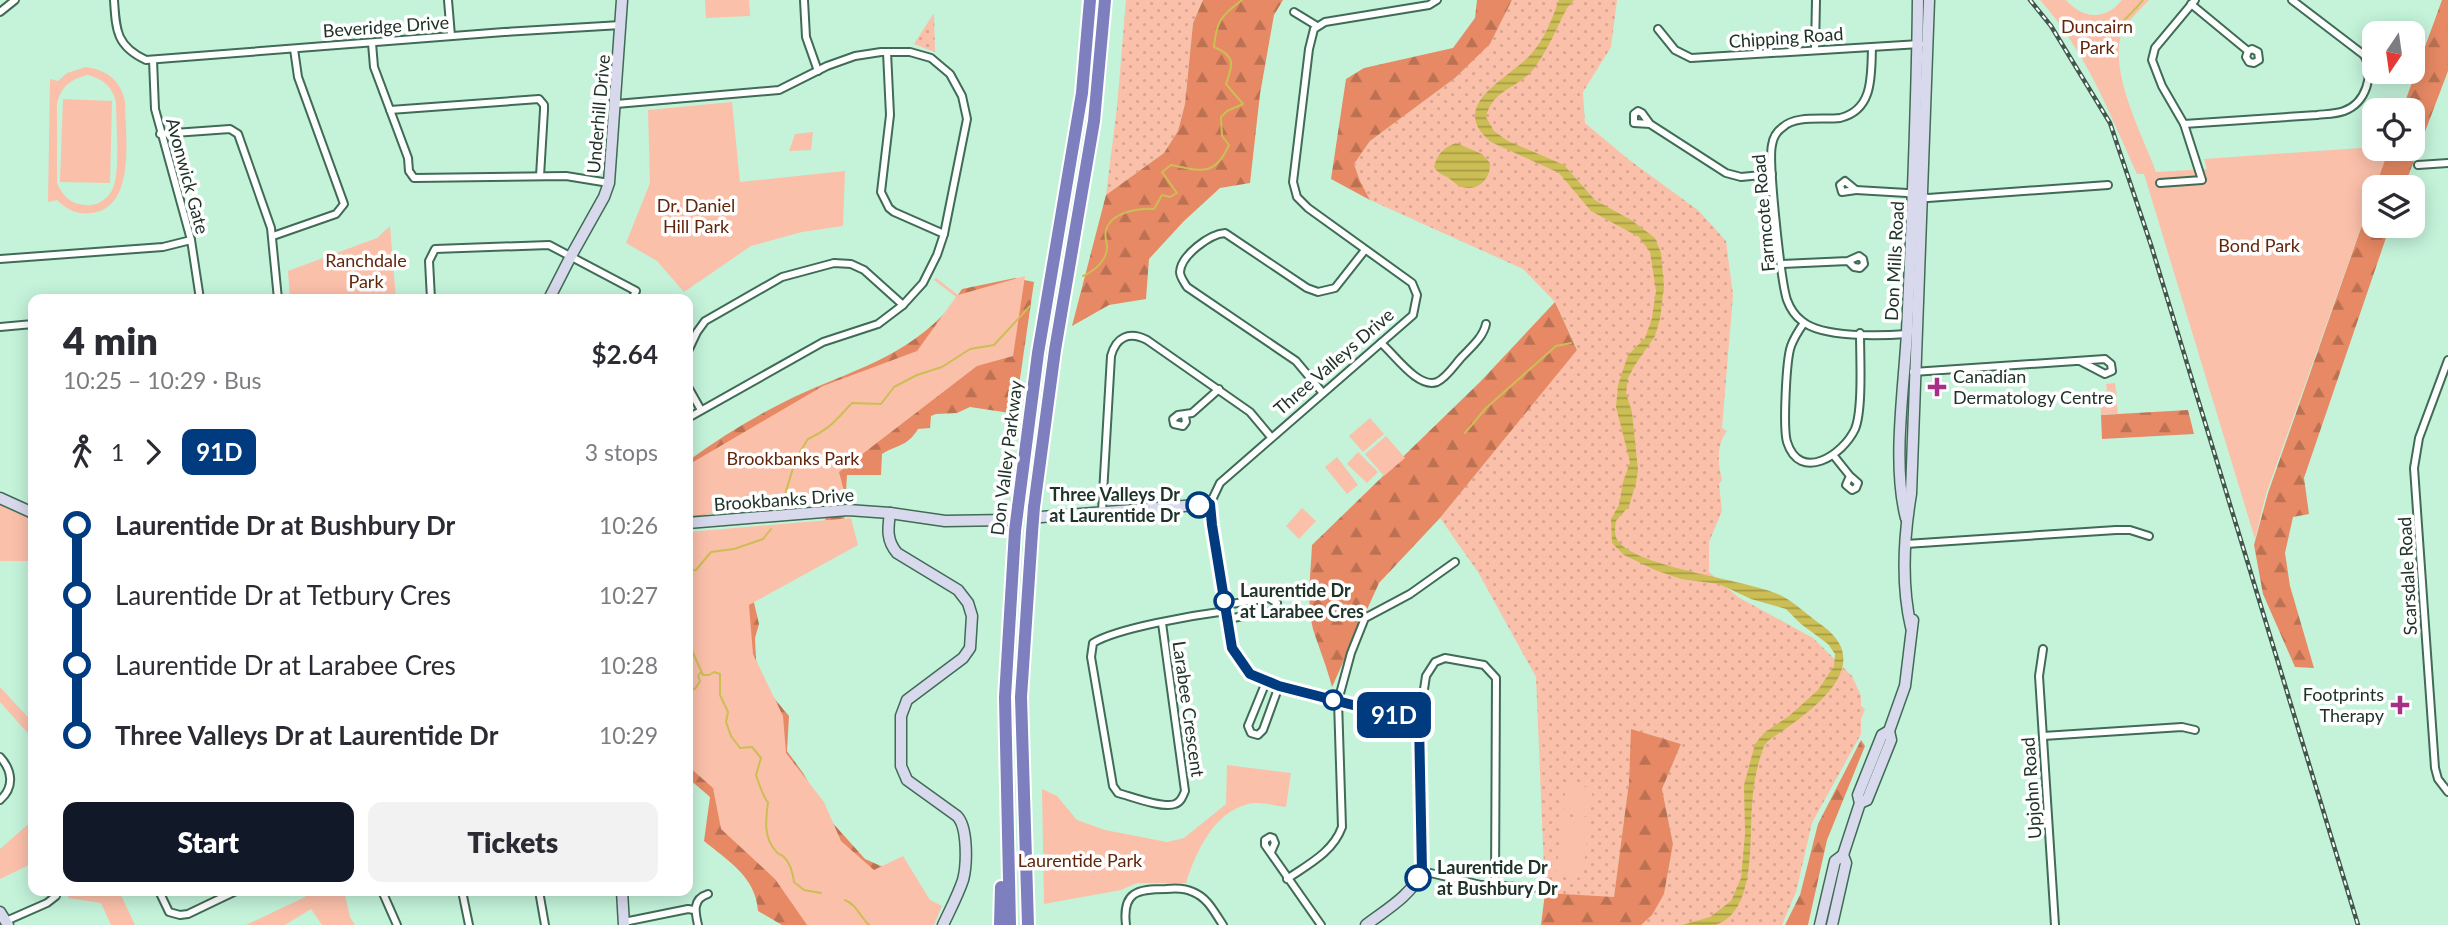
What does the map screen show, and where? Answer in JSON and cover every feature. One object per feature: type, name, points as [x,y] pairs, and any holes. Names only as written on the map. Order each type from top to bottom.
[{"type":"highway","name":"Don Valley Parkway","points":[[1010,925],[1005,697],[1012,525],[1018,507],[1038,353],[1080,106],[1090,0]]},
{"type":"highway","name":"Don Valley Parkway","points":[[1028,925],[1021,697],[1032,532],[1038,512],[1055,350],[1094,121],[1105,0]]},
{"type":"highway","points":[[1000,925],[1002,870],[1007,846]]},
{"type":"highway","points":[[1027,886],[1035,925]]},
{"type":"street","points":[[0,12],[15,0]]},
{"type":"street","points":[[114,0],[118,37],[138,57],[153,60]]},
{"type":"street","points":[[448,0],[451,36]]},
{"type":"street","name":"Underhill Drive","points":[[551,294],[609,183],[622,0]]},
{"type":"street","points":[[804,0],[806,37],[818,71]]},
{"type":"street","points":[[1294,12],[1317,26],[1325,22],[1429,5],[1437,0]]},
{"type":"street","points":[[1815,50],[1816,0]]},
{"type":"street","name":"Don Mills Road","points":[[1918,0],[1923,44]]},
{"type":"street","name":"Don Mills Road","points":[[1832,925],[1846,863],[1843,855],[1860,803],[1858,795],[1882,735],[1889,731],[1905,686],[1914,616],[1906,544],[1916,372],[1909,282],[1916,240],[1923,44],[1929,0]]},
{"type":"street","points":[[2184,124],[2338,113],[2355,104],[2364,92],[2369,76],[2369,64],[2364,55],[2292,0]]},
{"type":"street","points":[[2160,183],[2202,180],[2184,124],[2157,77],[2152,60],[2155,48],[2193,2],[2248,51]]},
{"type":"street","name":"Beveridge Drive","points":[[153,60],[621,25]]},
{"type":"street","name":"Three Valleys Drive","points":[[1210,504],[1220,482],[1413,315],[1417,295],[1412,283],[1308,208],[1297,197],[1293,181],[1309,49],[1317,26]]},
{"type":"street","name":"Chipping Road","points":[[1658,29],[1675,50],[1691,58],[1923,44]]},
{"type":"street","points":[[372,43],[374,67],[408,158],[409,171],[414,178],[540,176],[575,177],[609,183]]},
{"type":"street","name":"Farmcote Road","points":[[1804,323],[1788,303],[1772,174],[1772,144],[1781,128],[1798,121],[1848,116],[1863,104],[1870,88],[1872,47]]},
{"type":"street","points":[[273,236],[336,214],[344,204],[298,78],[294,49]]},
{"type":"street","points":[[887,52],[890,115],[881,191],[889,208],[894,212],[944,234]]},
{"type":"street","points":[[616,104],[779,90],[855,56],[887,52],[910,52],[931,58],[950,74],[962,96],[967,119],[966,131],[944,234],[923,283],[903,305],[877,324],[823,342],[693,415]]},
{"type":"street","name":"Avonwick Gate","points":[[153,60],[155,109],[191,240],[199,294]]},
{"type":"street","points":[[390,110],[539,99],[544,105],[540,176]]},
{"type":"street","points":[[1650,124],[1726,173],[1741,177],[1772,174]]},
{"type":"street","points":[[160,134],[230,129],[238,134],[273,236],[278,294]]},
{"type":"street","points":[[2418,164],[2448,163]]},
{"type":"street","points":[[1856,190],[1918,196],[2108,185]]},
{"type":"street","points":[[1322,392],[1296,361],[1187,287],[1180,275],[1181,268],[1187,256],[1208,239],[1225,233],[1307,288],[1324,292],[1335,288],[1365,250]]},
{"type":"street","points":[[0,259],[163,247],[191,240]]},
{"type":"street","name":"Don Mills Road","points":[[1907,522],[1899,493],[1904,372],[1920,282],[1916,240]]},
{"type":"street","points":[[431,294],[429,261],[435,249],[549,245],[636,291],[634,294]]},
{"type":"street","points":[[1782,264],[1848,261]]},
{"type":"street","points":[[693,340],[705,321],[782,276],[834,263],[851,264],[869,273],[903,305]]},
{"type":"street","points":[[1909,282],[1920,282]]},
{"type":"street","points":[[1860,333],[1858,416],[1855,429],[1834,456],[1823,461],[1802,460],[1791,451],[1786,438],[1789,353],[1804,323],[1822,331],[1912,334]]},
{"type":"street","points":[[0,327],[28,324]]},
{"type":"street","points":[[1381,343],[1417,378],[1425,383],[1436,382],[1446,375],[1482,335],[1486,324]]},
{"type":"street","points":[[1102,511],[1111,356],[1118,341],[1133,335],[1147,340],[1250,412],[1271,437]]},
{"type":"street","name":"Scarsdale Road","points":[[2448,360],[2419,438],[2414,468],[2435,768],[2439,780],[2448,792]]},
{"type":"street","points":[[1904,372],[2080,361]]},
{"type":"street","points":[[1185,416],[1219,389]]},
{"type":"street","points":[[693,396],[701,410]]},
{"type":"street","points":[[1834,456],[1850,476]]},
{"type":"street","points":[[0,498],[28,511]]},
{"type":"street","points":[[1038,512],[1210,504],[1232,648],[1250,674],[1279,686],[1419,722]]},
{"type":"street","name":"Brookbanks Drive","points":[[693,523],[848,510],[890,513],[945,522],[1012,525]]},
{"type":"street","points":[[890,513],[890,545],[897,553],[958,590],[968,603],[972,617],[970,648],[963,658],[907,700],[901,716],[901,766],[908,780],[957,816],[964,830],[964,874],[943,925]]},
{"type":"street","points":[[1906,544],[2116,530],[2130,530],[2149,536]]},
{"type":"street","points":[[1287,878],[1321,856],[1337,840],[1342,827],[1338,701],[1364,618],[1410,594],[1455,562]]},
{"type":"street","points":[[1269,598],[1278,603],[1273,611],[1226,612],[1269,598]]},
{"type":"street","name":"Larabee Crescent","points":[[1161,623],[1185,791],[1181,800],[1173,805],[1118,793],[1113,786],[1091,657],[1093,643],[1102,637],[1161,623],[1226,612]]},
{"type":"street","name":"Upjohn Road","points":[[2043,649],[2039,676],[2055,925]]},
{"type":"street","points":[[1371,923],[1408,893],[1422,871],[1419,722],[1426,676],[1435,662],[1446,658],[1484,666],[1496,678],[1495,886]]},
{"type":"street","points":[[1266,682],[1248,726],[1251,733],[1258,735],[1263,730],[1279,686]]},
{"type":"street","points":[[2043,736],[2178,727],[2195,730]]},
{"type":"street","points":[[0,757],[9,767],[11,778],[6,795],[0,800]]},
{"type":"street","points":[[1271,852],[1321,925]]},
{"type":"street","name":"Don Mills Road","points":[[1820,925],[1835,860],[1843,855]]},
{"type":"street","points":[[1422,871],[1481,885],[1546,888]]},
{"type":"street","points":[[1126,925],[1124,911],[1130,896],[1140,889],[1174,888],[1192,891],[1207,901],[1223,925]]},
{"type":"street","points":[[1828,892],[1839,894]]},
{"type":"street","points":[[698,925],[694,910],[699,898],[708,894]]},
{"type":"street","points":[[4,919],[38,907],[56,896]]},
{"type":"street","points":[[161,896],[169,912],[180,915],[188,914],[226,896]]},
{"type":"street","points":[[384,896],[397,925]]},
{"type":"street","points":[[463,896],[469,925]]},
{"type":"street","points":[[540,896],[545,925]]},
{"type":"street","points":[[622,896],[624,924],[688,909],[694,910]]},
{"type":"green space","points":[[705,0],[749,0],[750,16],[706,18]]},
{"type":"green space","points":[[1126,0],[1203,0],[1193,23],[1185,104],[1178,131],[1164,153],[1106,195],[1117,107]]},
{"type":"green space","points":[[1203,0],[1283,0],[1274,15],[1260,94],[1250,183],[1220,188],[1184,221],[1149,259],[1146,299],[1109,305],[1072,326],[1106,195],[1164,153],[1178,131],[1185,104],[1193,23]]},
{"type":"green space","points":[[1477,0],[1512,0],[1490,44],[1455,78],[1370,141],[1354,164],[1370,200],[1331,179],[1346,79],[1364,68],[1453,48],[1475,18]]},
{"type":"green space","points":[[1512,0],[1617,0],[1611,47],[1583,92],[1585,123],[1628,159],[1699,211],[1726,241],[1733,295],[1722,428],[1727,431],[1723,436],[1719,461],[1722,511],[1709,542],[1709,572],[1738,597],[1813,638],[1852,676],[1861,696],[1861,706],[1865,709],[1861,719],[1861,734],[1812,823],[1796,892],[1782,925],[1641,925],[1664,894],[1673,844],[1662,789],[1681,744],[1632,730],[1629,782],[1614,898],[1545,893],[1536,677],[1478,572],[1440,518],[1577,349],[1555,302],[1523,269],[1370,200],[1354,164],[1370,141],[1455,78],[1490,44]]},
{"type":"green space","name":"Bond Park","points":[[2040,0],[2066,0],[2080,11],[2094,15],[2108,12],[2122,0],[2149,0],[2123,30],[2119,51],[2120,68],[2129,104],[2156,172],[2207,169],[2204,159],[2362,148],[2362,161],[2385,161],[2380,175],[2362,175],[2362,225],[2266,494],[2255,539],[2144,174],[2137,174],[2084,62]]},
{"type":"green space","points":[[2442,0],[2448,0],[2448,71],[2425,132],[2425,98],[2406,98],[2411,84],[2426,84],[2426,44]]},
{"type":"green space","points":[[934,13],[935,52],[914,44]]},
{"type":"green space","points":[[86,67],[100,71],[112,77],[120,87],[125,101],[126,150],[122,184],[116,198],[106,208],[92,213],[73,211],[57,200],[48,202],[50,79],[58,81],[67,73]],"holes":[[[88,75],[109,87],[116,102],[117,168],[114,185],[107,197],[99,203],[85,205],[68,198],[57,183],[57,104],[61,92],[68,84]]]},
{"type":"green space","points":[[63,99],[112,101],[110,183],[60,182]]},
{"type":"green space","name":"Dr. Daniel Hill Park","points":[[732,102],[740,182],[845,171],[843,226],[802,232],[751,246],[684,292],[657,261],[626,243],[650,183],[648,110]]},
{"type":"green space","points":[[813,132],[811,150],[789,151],[795,134]]},
{"type":"green space","points":[[2384,161],[2414,161],[2409,175],[2379,175]]},
{"type":"green space","points":[[2362,225],[2362,238],[2386,238],[2304,478],[2309,514],[2293,517],[2285,553],[2290,586],[2314,668],[2295,667],[2263,594],[2254,545],[2268,493]]},
{"type":"green space","name":"Ranchdale Park","points":[[390,226],[396,294],[290,294],[288,271],[377,238]]},
{"type":"green space","name":"Brookbanks Park","points":[[1025,276],[1013,356],[977,366],[839,472],[847,502],[693,516],[693,462],[823,386],[917,351],[956,297],[934,280],[936,278],[958,295]]},
{"type":"green space","points":[[1015,278],[1034,282],[1016,406],[1011,406],[1010,413],[970,407],[957,413],[931,416],[930,428],[918,429],[906,442],[882,454],[881,475],[847,475],[843,538],[752,594],[759,624],[755,638],[756,660],[768,691],[789,716],[787,751],[830,820],[865,859],[901,875],[820,925],[782,925],[758,911],[756,899],[746,879],[704,841],[710,797],[693,782],[693,583],[825,521],[827,512],[823,504],[811,501],[734,509],[693,517],[693,458],[771,409],[867,366],[906,345],[946,312],[962,289]]},
{"type":"green space","points":[[1555,302],[1577,350],[1440,518],[1379,583],[1332,687],[1311,619],[1312,545],[1480,382]]},
{"type":"green space","points":[[2115,383],[2117,398],[2109,400],[2116,399],[2118,414],[2101,415],[2100,401],[2108,400],[2106,384]]},
{"type":"green space","points":[[2188,410],[2194,434],[2102,439],[2101,415]]},
{"type":"green space","points":[[1370,418],[1384,434],[1363,452],[1349,436]]},
{"type":"green space","points":[[1386,436],[1405,458],[1384,476],[1365,454]]},
{"type":"green space","points":[[1358,452],[1378,472],[1367,483],[1347,464]]},
{"type":"green space","points":[[1337,457],[1358,485],[1347,494],[1325,467]]},
{"type":"green space","points":[[0,500],[28,515],[28,561],[0,561]]},
{"type":"green space","points":[[1302,508],[1316,521],[1299,539],[1286,526]]},
{"type":"green space","name":"Brookbanks Park","points":[[851,518],[858,545],[749,605],[753,654],[783,716],[786,753],[824,802],[841,841],[874,870],[903,856],[930,900],[942,906],[934,925],[807,925],[775,879],[721,829],[713,788],[693,770],[693,532]]},
{"type":"green space","points":[[0,687],[28,718],[28,733],[0,702]]},
{"type":"green space","points":[[1631,729],[1681,744],[1662,789],[1673,844],[1664,894],[1652,915],[1641,925],[1541,925],[1545,893],[1614,897],[1629,782]]},
{"type":"green space","points":[[1861,740],[1865,746],[1827,840],[1808,925],[1785,925],[1800,895],[1818,824]]},
{"type":"green space","name":"Laurentide Park","points":[[1227,765],[1291,773],[1286,807],[1252,803],[1225,816],[1201,847],[1186,883],[1137,883],[1121,890],[1044,904],[1042,789],[1057,796],[1077,820],[1105,830],[1167,842],[1184,838],[1226,804]]},
{"type":"green space","points":[[1566,784],[1593,788],[1589,817],[1563,813]]},
{"type":"green space","points":[[1563,816],[1589,819],[1583,878],[1556,875]]},
{"type":"green space","points":[[28,824],[28,865],[0,879],[0,849]]},
{"type":"green space","points":[[121,896],[135,925],[111,925],[101,903],[68,898]]},
{"type":"green space","points":[[345,896],[350,917],[355,925],[322,925],[311,909],[285,925],[246,925],[305,897]]},
{"type":"shaded area","points":[[1559,0],[1574,0],[1567,8],[1540,60],[1529,74],[1494,100],[1486,117],[1494,131],[1508,141],[1564,165],[1595,200],[1631,220],[1655,238],[1661,253],[1664,286],[1660,319],[1655,336],[1628,378],[1626,393],[1632,412],[1638,470],[1629,506],[1616,521],[1617,539],[1629,550],[1647,559],[1780,595],[1823,626],[1838,642],[1843,658],[1840,674],[1830,690],[1816,705],[1764,746],[1753,791],[1750,854],[1744,890],[1738,906],[1729,918],[1715,925],[1682,925],[1710,917],[1731,901],[1741,878],[1745,834],[1744,785],[1755,744],[1764,733],[1789,716],[1818,690],[1834,666],[1835,654],[1828,644],[1786,609],[1751,599],[1719,584],[1681,579],[1655,570],[1624,555],[1612,543],[1611,519],[1619,505],[1630,462],[1616,407],[1618,385],[1628,355],[1645,338],[1652,318],[1656,291],[1650,252],[1639,237],[1591,211],[1559,173],[1491,142],[1479,128],[1475,116],[1478,104],[1486,93],[1537,47]]},
{"type":"shaded area","points":[[1456,143],[1482,154],[1490,163],[1488,176],[1480,185],[1462,187],[1434,167],[1442,152]]},
{"type":"waterway","points":[[1083,276],[1105,257],[1106,230],[1114,219],[1134,210],[1154,209],[1162,195],[1170,197],[1177,193],[1162,172],[1171,165],[1206,169],[1212,167],[1224,155],[1229,145],[1222,136],[1221,117],[1227,111],[1243,104],[1226,84],[1231,61],[1226,54],[1214,47],[1215,38],[1221,19],[1242,0]]},
{"type":"waterway","points":[[2108,33],[2112,33],[2143,0]]},
{"type":"waterway","points":[[2083,30],[2103,32]]},
{"type":"waterway","points":[[783,501],[796,458],[808,439],[828,428],[852,403],[881,404],[894,387],[917,375],[942,367],[970,349],[994,345],[1030,306]]},
{"type":"waterway","points":[[1465,433],[1486,408],[1556,346],[1571,343]]},
{"type":"waterway","points":[[693,570],[711,552],[734,549],[763,539],[771,529]]},
{"type":"waterway","points":[[693,653],[703,675],[714,672],[720,674],[720,695],[728,712],[726,722],[731,736],[740,748],[752,747],[761,758],[756,775],[768,802],[766,827],[771,845],[788,862],[794,882],[804,890],[821,893]]},
{"type":"waterway","points":[[693,689],[700,681],[698,676],[701,672]]},
{"type":"waterway","points":[[845,900],[853,905],[869,925]]},
{"type":"railway","points":[[2030,0],[2051,26],[2110,123],[2151,245],[2358,925]]},
{"type":"bus line","name":"91D","points":[[1199,505],[1210,504],[1232,648],[1250,674],[1279,686],[1419,722],[1422,871],[1418,878]]},
{"type":"place","name":"Canadian Dermatology Centre","points":[[1937,387]]},
{"type":"place","name":"Three Valleys Dr at Laurentide Dr","points":[[1199,505]]},
{"type":"place","name":"Laurentide Dr at Larabee Cres","points":[[1224,601]]},
{"type":"place","name":"Footprints Therapy","points":[[2400,705]]},
{"type":"place","name":"Laurentide Dr at Bushbury Dr","points":[[1418,878]]},
{"type":"park label","name":"Duncairn Park","points":[[2097,37]]}]
